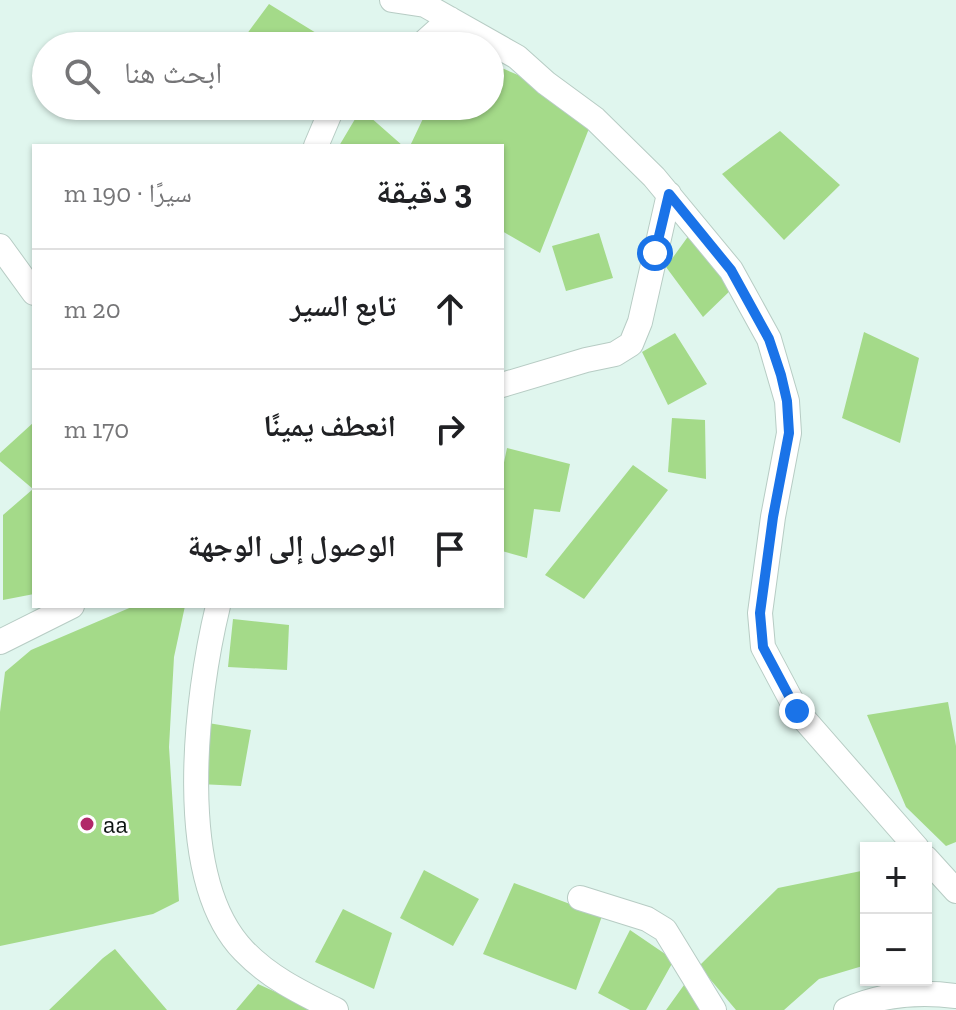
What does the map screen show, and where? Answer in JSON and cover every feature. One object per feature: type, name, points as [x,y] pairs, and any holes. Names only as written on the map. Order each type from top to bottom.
[{"type":"street","points":[[392,0],[425,5],[473,32]]},
{"type":"street","points":[[436,32],[450,19]]},
{"type":"street","points":[[504,50],[595,119],[669,194],[731,270],[769,339],[787,401],[787,444],[760,613],[763,647],[797,711],[912,842]]},
{"type":"street","points":[[317,144],[327,120]]},
{"type":"street","points":[[504,384],[615,354],[631,344],[640,322],[669,194]]},
{"type":"street","points":[[0,246],[32,290]]},
{"type":"street","points":[[0,642],[68,608]]},
{"type":"street","points":[[218,608],[202,708],[195,792],[202,863],[210,894],[242,949],[277,979],[336,1010]]},
{"type":"street","points":[[932,865],[956,891]]},
{"type":"street","points":[[580,898],[647,919],[665,930],[714,1010]]},
{"type":"street","points":[[846,1010],[886,997],[920,992],[956,996]]},
{"type":"building","points":[[269,4],[314,32],[248,32]]},
{"type":"building","points":[[504,69],[518,75],[590,126],[540,253],[504,232],[504,144],[411,144],[422,120],[504,120]]},
{"type":"building","points":[[354,120],[373,120],[401,144],[340,144]]},
{"type":"building","points":[[780,131],[840,185],[784,240],[722,174]]},
{"type":"building","points":[[692,231],[735,286],[703,317],[666,267]]},
{"type":"building","points":[[599,233],[613,278],[566,291],[552,246]]},
{"type":"building","points":[[864,332],[919,358],[900,443],[842,418]]},
{"type":"building","points":[[675,333],[707,384],[668,405],[642,352]]},
{"type":"building","points":[[672,418],[705,420],[706,479],[668,472]]},
{"type":"building","points":[[32,424],[32,488],[0,461],[0,453]]},
{"type":"building","points":[[507,448],[570,464],[560,512],[534,509],[527,558],[504,552],[504,462]]},
{"type":"building","points":[[633,465],[668,490],[584,599],[545,575]]},
{"type":"building","points":[[32,490],[32,594],[3,600],[3,515]]},
{"type":"building","name":"aa","points":[[129,608],[185,608],[174,657],[169,747],[179,901],[153,914],[0,946],[0,712],[5,672],[31,650]]},
{"type":"building","points":[[233,619],[289,625],[287,670],[228,667]]},
{"type":"building","points":[[948,702],[956,746],[956,842],[946,846],[906,807],[867,715]]},
{"type":"building","name":"aa","points":[[208,723],[251,730],[241,786],[199,784]]},
{"type":"building","points":[[424,870],[479,899],[453,946],[400,918]]},
{"type":"building","points":[[860,871],[860,967],[819,979],[784,1010],[736,1010],[699,966],[778,888]]},
{"type":"building","points":[[514,883],[602,916],[576,990],[483,954]]},
{"type":"building","points":[[343,909],[392,933],[374,989],[315,962]]},
{"type":"building","points":[[630,930],[674,960],[646,1010],[630,1010],[598,993]]},
{"type":"building","points":[[115,949],[167,1010],[49,1010],[103,958]]},
{"type":"building","points":[[258,984],[315,1010],[236,1010]]},
{"type":"building","points":[[684,985],[704,1010],[666,1010]]},
{"type":"place","name":"aa","points":[[87,824]]},
{"type":"route","points":[[655,253],[669,194],[731,270],[769,339],[781,375],[789,433],[773,517],[760,613],[763,647],[797,711]]}]
